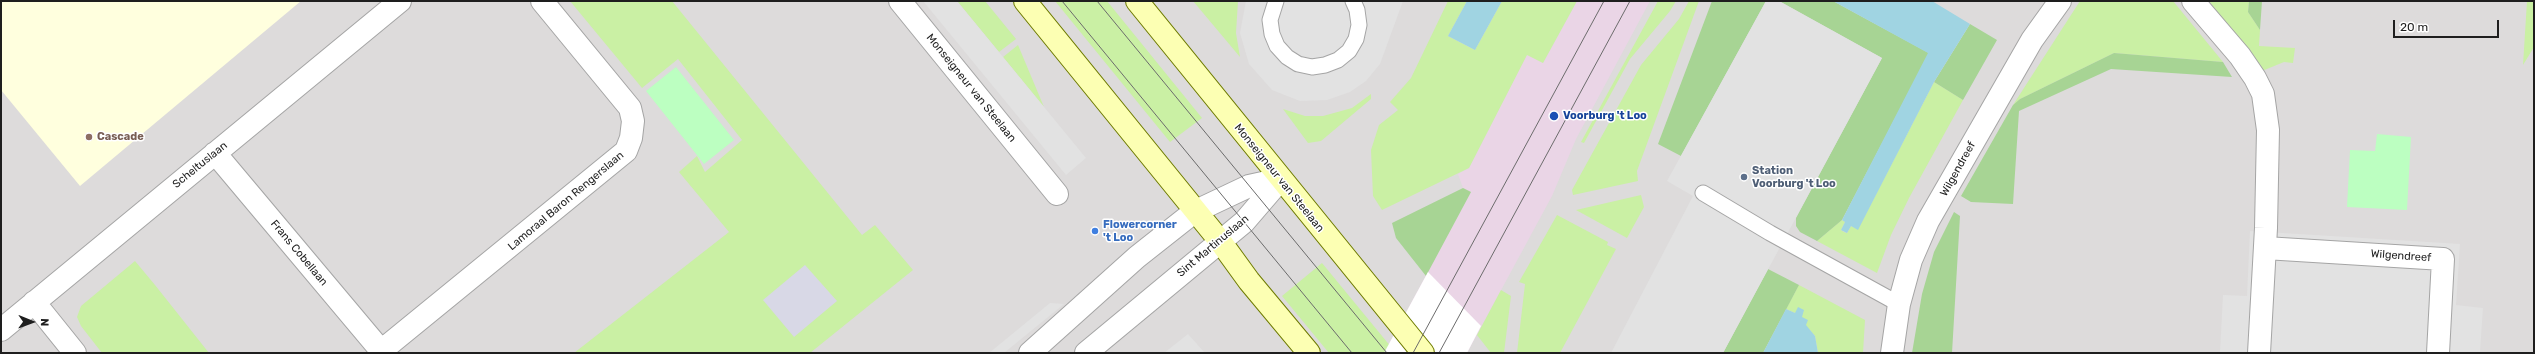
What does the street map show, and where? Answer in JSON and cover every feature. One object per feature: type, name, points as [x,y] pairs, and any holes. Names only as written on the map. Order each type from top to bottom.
[{"type":"main road","points":[[1025,1],[1194,212],[1220,242],[1249,281],[1309,353]]},
{"type":"main road","name":"Monseigneur van Steelaan","points":[[1137,1],[1423,353]]},
{"type":"street","name":"Scheltuslaan","points":[[1,330],[400,1]]},
{"type":"street","name":"Lamoraal Baron Rengerslaan","points":[[382,352],[626,151],[631,138],[633,121],[630,108],[542,1]]},
{"type":"street","name":"Monseigneur van Steelaan","points":[[900,1],[1057,194]]},
{"type":"street","name":"Wilgendreef","points":[[1892,353],[1899,304],[1911,260],[1928,221],[2032,40],[2060,1]]},
{"type":"street","points":[[2193,1],[2240,56],[2255,78],[2263,94],[2268,130],[2265,248],[2259,353]]},
{"type":"street","name":"Frans Cobellaan","points":[[215,153],[382,352]]},
{"type":"street","points":[[1030,353],[1137,257],[1194,212],[1249,186],[1281,179]]},
{"type":"street","name":"Sint Martinuslaan","points":[[1086,353],[1244,222],[1281,179]]},
{"type":"street","name":"Wilgendreef","points":[[2265,248],[2443,259],[2438,353]]},
{"type":"street","points":[[34,302],[75,353]]},
{"type":"lane","points":[[1276,1],[1270,20],[1272,34],[1277,46],[1286,57],[1298,64],[1312,67],[1325,65],[1338,60],[1352,45],[1358,25],[1357,10],[1353,1]]},
{"type":"lane","points":[[1703,193],[1777,237],[1899,304]]},
{"type":"shaded area","points":[[1,1],[2534,1],[2534,353],[1,353]]},
{"type":"shaded area","name":"Cascade","points":[[1,1],[301,1],[80,186],[1,90]]},
{"type":"shaded area","points":[[923,1],[957,1],[1086,158],[1066,175]]},
{"type":"shaded area","points":[[1246,1],[1403,1],[1380,64],[1366,81],[1350,92],[1327,100],[1300,101],[1272,90],[1249,64],[1240,33]]},
{"type":"shaded area","points":[[1577,1],[1650,1],[1576,139],[1552,196],[1467,353],[1384,353],[1471,192],[1463,188],[1458,174],[1469,168],[1527,54],[1543,63]]},
{"type":"shaded area","name":"Station Voorburg 't Loo","points":[[1766,1],[1779,1],[1882,58],[1723,353],[1611,353],[1693,196],[1667,181]]},
{"type":"shaded area","points":[[2250,231],[2460,244],[2456,305],[2483,308],[2480,353],[2220,353],[2223,295],[2247,296]]},
{"type":"shaded area","points":[[805,265],[837,301],[794,337],[763,300]]},
{"type":"shaded area","points":[[1050,303],[1064,304],[1004,353],[989,353]]},
{"type":"shaded area","points":[[1188,334],[1205,353],[1164,353]]},
{"type":"green space","points":[[570,1],[672,1],[862,235],[875,225],[913,270],[810,353],[574,353],[729,232],[679,172],[697,156],[705,172],[742,140],[678,59],[642,88]]},
{"type":"green space","points":[[957,1],[985,1],[1016,39],[999,52]]},
{"type":"green space","points":[[1055,1],[1107,1],[1202,118],[1170,142]]},
{"type":"green space","points":[[1193,1],[1238,1],[1236,33],[1240,57]]},
{"type":"green space","points":[[1448,1],[1467,1],[1448,36],[1475,50],[1502,1],[1577,1],[1543,63],[1527,55],[1469,168],[1382,210],[1373,196],[1371,150],[1379,125],[1398,110],[1390,102],[1411,78]]},
{"type":"green space","points":[[1658,1],[1676,1],[1670,11],[1630,59],[1584,143],[1581,142]]},
{"type":"green space","points":[[1689,1],[1699,1],[1637,171],[1638,181],[1573,195],[1572,190],[1641,65],[1679,19]]},
{"type":"green space","points":[[1712,1],[1766,1],[1681,156],[1658,144]]},
{"type":"green space","points":[[1779,1],[1833,1],[1929,53],[1842,220],[1817,241],[1800,232],[1796,226],[1796,218],[1882,58]]},
{"type":"green space","points":[[2080,1],[2173,1],[2223,62],[2114,53],[2020,99],[2013,105]]},
{"type":"green space","points":[[2209,1],[2249,1],[2248,12],[2260,30],[2259,46],[2295,48],[2293,63],[2284,62],[2262,71]]},
{"type":"green space","points":[[2249,1],[2262,1],[2260,30],[2248,12]]},
{"type":"green space","points":[[2527,1],[2534,1],[2534,47],[2523,65]]},
{"type":"green space","points":[[1970,24],[1997,40],[1963,100],[1934,82]]},
{"type":"green space","points":[[1018,45],[1044,107],[1003,57]]},
{"type":"green space","points":[[2114,53],[2223,62],[2232,77],[2111,69],[2019,111],[2013,204],[1971,202],[1961,196],[2013,105],[2020,99]]},
{"type":"green space","points":[[676,67],[734,140],[704,164],[646,91]]},
{"type":"green space","points":[[1934,82],[1963,100],[1909,198],[1891,235],[1877,273],[1817,241],[1842,220],[1845,222],[1841,230],[1844,232],[1847,233],[1851,226],[1858,229]]},
{"type":"green space","points":[[1371,94],[1371,99],[1321,141],[1308,143],[1283,109],[1305,116],[1323,116],[1352,108]]},
{"type":"green space","points":[[2377,134],[2411,137],[2407,210],[2347,207],[2350,150],[2375,151]]},
{"type":"green space","points":[[1463,188],[1471,192],[1426,276],[1396,238],[1392,223]]},
{"type":"green space","points":[[1641,195],[1644,207],[1627,238],[1576,210]]},
{"type":"green space","points":[[1954,212],[1960,216],[1952,353],[1912,353],[1922,294],[1934,252]]},
{"type":"green space","points":[[1557,215],[1608,242],[1607,245],[1616,249],[1560,353],[1517,353],[1525,284],[1519,282]]},
{"type":"green space","points":[[135,261],[209,353],[102,353],[81,326],[77,317],[81,306]]},
{"type":"green space","points":[[1322,263],[1396,353],[1329,353],[1282,296]]},
{"type":"green space","points":[[1768,269],[1799,285],[1763,353],[1723,353]]},
{"type":"green space","points":[[1799,285],[1865,320],[1863,353],[1818,353],[1815,336],[1795,313],[1786,309]]},
{"type":"green space","points":[[1501,290],[1511,296],[1504,353],[1491,353],[1477,335]]},
{"type":"water","points":[[1467,1],[1502,1],[1475,50],[1448,36]]},
{"type":"water","points":[[1833,1],[1932,1],[1970,24],[1934,82],[1858,230],[1851,226],[1847,233],[1841,230],[1845,222],[1842,220],[1928,53]]},
{"type":"water","points":[[1798,307],[1804,310],[1802,317],[1808,320],[1806,325],[1815,336],[1818,353],[1763,353],[1786,309],[1795,313]]},
{"type":"pier","points":[[1428,272],[1481,326],[1467,353],[1384,353]]},
{"type":"tram line","points":[[1062,1],[1352,353]]},
{"type":"tram line","points":[[1097,1],[1387,353]]},
{"type":"tram line","points":[[1413,353],[1604,1]]},
{"type":"tram line","points":[[1439,353],[1630,1]]},
{"type":"place","name":"Voorburg 't Loo","points":[[1554,116]]},
{"type":"place","name":"Cascade","points":[[89,137]]},
{"type":"place","name":"Station Voorburg 't Loo","points":[[1744,177]]},
{"type":"place","name":"Flowercorner 't Loo","points":[[1095,231]]}]
